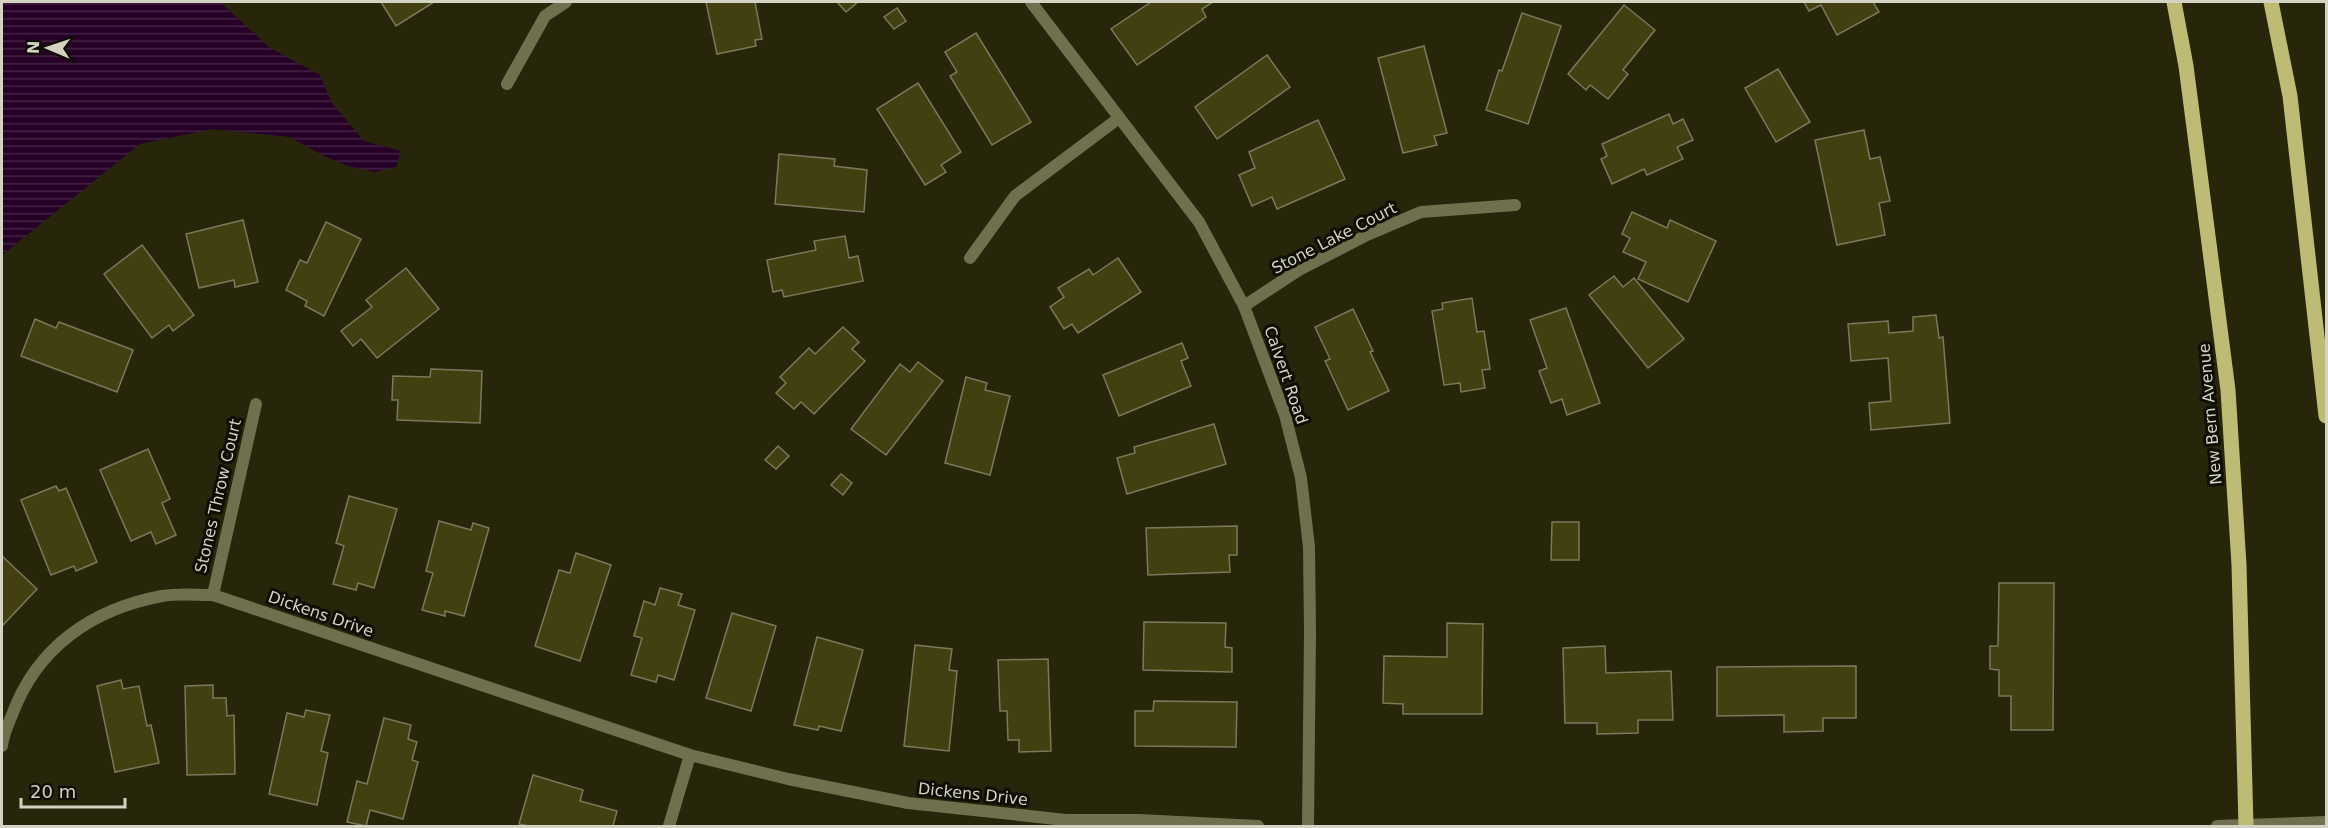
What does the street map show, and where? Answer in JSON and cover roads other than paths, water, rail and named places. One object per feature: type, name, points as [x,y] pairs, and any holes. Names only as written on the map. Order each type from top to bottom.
[{"type":"main road","name":"New Bern Avenue","points":[[2174,2],[2186,66],[2228,390],[2239,565],[2246,826]]},
{"type":"main road","points":[[2271,2],[2290,96],[2326,416]]},
{"type":"street","points":[[507,84],[545,16],[566,2]]},
{"type":"street","name":"Calvert Road","points":[[1031,2],[1199,222],[1244,306],[1285,415],[1301,478],[1309,558],[1308,826]]},
{"type":"street","points":[[970,258],[1015,196],[1119,118]]},
{"type":"street","name":"Stone Lake Court","points":[[1244,306],[1299,270],[1421,212],[1515,205]]},
{"type":"street","name":"Stones Throw Court","points":[[213,595],[256,404]]},
{"type":"street","name":"Dickens Drive","points":[[2,746],[20,692],[40,663],[68,635],[96,617],[129,604],[165,595],[213,595],[690,755],[788,779],[908,803],[1066,820],[1138,820],[1258,826]]},
{"type":"street","points":[[669,826],[690,755]]},
{"type":"street","points":[[2217,826],[2326,822]]}]
